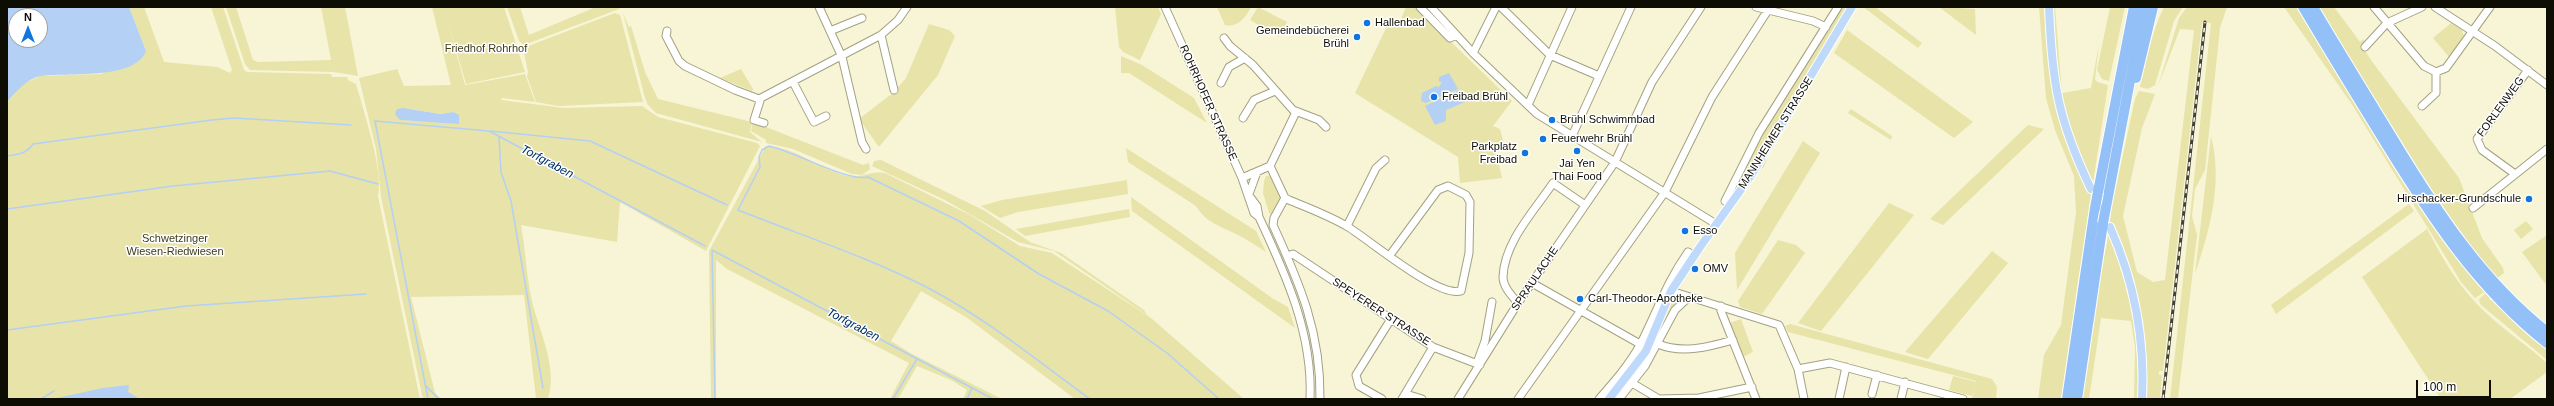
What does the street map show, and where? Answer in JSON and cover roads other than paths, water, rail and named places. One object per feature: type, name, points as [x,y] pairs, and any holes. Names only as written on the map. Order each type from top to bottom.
[{"type":"highway","points":[[2127,87],[2134,7]]},
{"type":"highway","points":[[2067,399],[2101,207],[2117,145],[2127,87],[2144,7]]},
{"type":"highway","points":[[2148,30],[2153,7]]},
{"type":"highway","points":[[2077,399],[2106,225],[2095,190],[2127,87],[2148,30],[2159,7]]},
{"type":"highway","points":[[2303,7],[2410,183],[2456,250],[2508,309],[2547,343]]},
{"type":"highway","points":[[2313,7],[2423,189],[2461,244],[2504,294],[2547,332]]},
{"type":"main road","name":"MANNHEIMER STRASSE","points":[[1609,399],[1646,351],[1671,291],[1752,174],[1852,7]]},
{"type":"main road","points":[[2049,7],[2052,66],[2057,102],[2066,133],[2095,190]]},
{"type":"main road","points":[[2106,225],[2125,266],[2136,309],[2140,336],[2142,399]]},
{"type":"street","points":[[819,7],[842,57],[862,142],[866,149]]},
{"type":"street","points":[[667,31],[666,36],[679,61],[735,90],[759,99],[842,57],[881,35],[898,20],[907,7]]},
{"type":"street","name":"ROHRHOFER STRASSE","points":[[1165,7],[1250,196],[1257,206],[1259,218],[1301,319],[1308,357],[1310,399]]},
{"type":"street","points":[[1420,7],[1450,38],[1456,35]]},
{"type":"street","points":[[1431,7],[1473,53],[1528,105],[1551,124],[1716,224]]},
{"type":"street","points":[[1473,53],[1496,7]]},
{"type":"street","points":[[1501,7],[1550,55],[1599,76]]},
{"type":"street","points":[[1528,105],[1572,7]]},
{"type":"street","points":[[1572,136],[1631,7]]},
{"type":"street","name":"SPRAULACHE","points":[[1458,399],[1478,364],[1518,303],[1615,162],[1652,82],[1701,7]]},
{"type":"street","points":[[1756,7],[1813,21],[1826,28]]},
{"type":"street","points":[[1725,201],[1759,133],[1838,7]]},
{"type":"street","points":[[2374,7],[2424,66],[2436,72],[2446,68],[2490,7]]},
{"type":"street","points":[[2365,47],[2387,23],[2422,7]]},
{"type":"street","points":[[2439,8],[2547,85]]},
{"type":"street","points":[[1518,399],[1665,192],[1712,97],[1768,10]]},
{"type":"street","points":[[830,32],[862,18]]},
{"type":"street","points":[[881,35],[894,90]]},
{"type":"street","points":[[1224,38],[1296,112],[1320,120],[1326,127]]},
{"type":"street","points":[[1221,83],[1229,68],[1245,58]]},
{"type":"street","name":"FORLENWEG","points":[[2515,174],[2482,150],[2477,139],[2480,132],[2528,70]]},
{"type":"street","points":[[2422,106],[2436,93],[2436,72]]},
{"type":"street","points":[[793,82],[814,122],[826,116]]},
{"type":"street","points":[[1243,118],[1254,100],[1276,91]]},
{"type":"street","points":[[759,99],[760,101],[754,120],[764,123]]},
{"type":"street","points":[[1242,178],[1270,166],[1296,112]]},
{"type":"street","points":[[2473,208],[2547,149]]},
{"type":"street","points":[[1347,226],[1376,168],[1385,160]]},
{"type":"street","points":[[1270,166],[1285,198],[1347,226],[1434,286],[1453,293],[1461,291],[1469,253],[1470,202],[1466,195],[1448,186],[1438,190],[1390,255]]},
{"type":"street","points":[[1741,168],[1752,174]]},
{"type":"street","points":[[1250,196],[1257,172]]},
{"type":"street","points":[[1518,303],[1508,292],[1503,278],[1506,259],[1512,243],[1555,180],[1585,205]]},
{"type":"street","points":[[1285,198],[1272,222],[1310,313],[1317,348],[1320,399]]},
{"type":"street","name":"MANNHEIMER STRASSE","points":[[1599,399],[1625,368],[1640,344],[1665,287],[1688,252],[1694,256]]},
{"type":"street","name":"SPEYERER STRASSE","points":[[1287,256],[1293,254],[1433,347],[1478,364]]},
{"type":"street","points":[[1532,283],[1640,344]]},
{"type":"street","points":[[1671,291],[1779,325],[1798,369],[1804,399]]},
{"type":"street","points":[[1619,399],[1632,383],[1658,344],[1668,320],[1689,297]]},
{"type":"street","points":[[1478,364],[1485,342],[1492,302]]},
{"type":"street","points":[[1721,306],[1721,311],[1756,399]]},
{"type":"street","points":[[1382,399],[1359,386],[1356,375],[1391,319]]},
{"type":"street","points":[[1658,344],[1670,349],[1698,348],[1733,340]]},
{"type":"street","points":[[1422,399],[1404,396],[1433,347]]},
{"type":"street","points":[[1798,369],[1824,363],[1846,367],[1960,397]]},
{"type":"street","points":[[1839,399],[1846,367]]},
{"type":"street","points":[[1872,394],[1877,375]]},
{"type":"street","points":[[1901,399],[1905,382]]},
{"type":"street","points":[[1632,383],[1659,399],[1699,398],[1752,387]]},
{"type":"water","points":[[7,7],[129,7],[146,51],[139,61],[128,67],[114,71],[36,77],[22,86],[7,102]]},
{"type":"water","points":[[1449,73],[1458,89],[1426,103],[1421,101],[1422,93],[1436,86],[1439,87],[1442,82],[1439,82],[1439,77]]},
{"type":"water","points":[[1459,90],[1465,102],[1446,110],[1446,121],[1435,125],[1425,106]]},
{"type":"water","points":[[403,108],[441,114],[453,112],[459,115],[459,124],[400,120],[395,114],[397,109]]},
{"type":"water","points":[[129,385],[128,392],[140,399],[52,399],[103,388]]},
{"type":"waterway","points":[[7,156],[25,152],[33,144],[234,118],[351,125]]},
{"type":"waterway","name":"Torfgraben","points":[[428,399],[375,121],[489,131],[705,246]]},
{"type":"waterway","points":[[490,131],[590,141],[727,205]]},
{"type":"waterway","points":[[499,137],[501,172],[511,201],[543,388]]},
{"type":"waterway","points":[[1090,399],[973,314],[932,290],[861,257],[738,210],[760,167],[759,157],[762,150],[769,146],[847,175],[868,177],[959,221],[1039,274],[1108,311],[1167,353],[1219,399]]},
{"type":"waterway","points":[[7,209],[173,186],[330,171],[378,184]]},
{"type":"waterway","name":"Torfgraben","points":[[715,399],[712,250],[993,399]]},
{"type":"waterway","points":[[7,330],[186,306],[366,294]]},
{"type":"waterway","points":[[893,399],[917,359]]},
{"type":"waterway","points":[[426,386],[439,399]]},
{"type":"waterway","points":[[967,399],[972,388]]},
{"type":"waterway","points":[[41,399],[54,391]]},
{"type":"railway","points":[[2163,399],[2205,22]]},
{"type":"place","name":"Hallenbad","points":[[1367,23]]},
{"type":"place","name":"Gemeindebücherei Brühl","points":[[1357,37]]},
{"type":"place","name":"Freibad Brühl","points":[[1434,97]]},
{"type":"place","name":"Brühl Schwimmbad","points":[[1552,120]]},
{"type":"place","name":"Feuerwehr Brühl","points":[[1543,139]]},
{"type":"place","name":"Jai Yen Thai Food","points":[[1577,151]]},
{"type":"place","name":"Parkplatz Freibad","points":[[1525,153]]},
{"type":"place","name":"Hirschacker-Grundschule","points":[[2529,199]]},
{"type":"place","name":"Esso","points":[[1685,231]]},
{"type":"place","name":"OMV","points":[[1695,269]]},
{"type":"place","name":"Carl-Theodor-Apotheke","points":[[1580,299]]},
{"type":"park label","name":"Friedhof Rohrhof","points":[[486,49]]},
{"type":"park label","name":"Schwetzinger Wiesen-Riedwiesen","points":[[175,245]]}]
